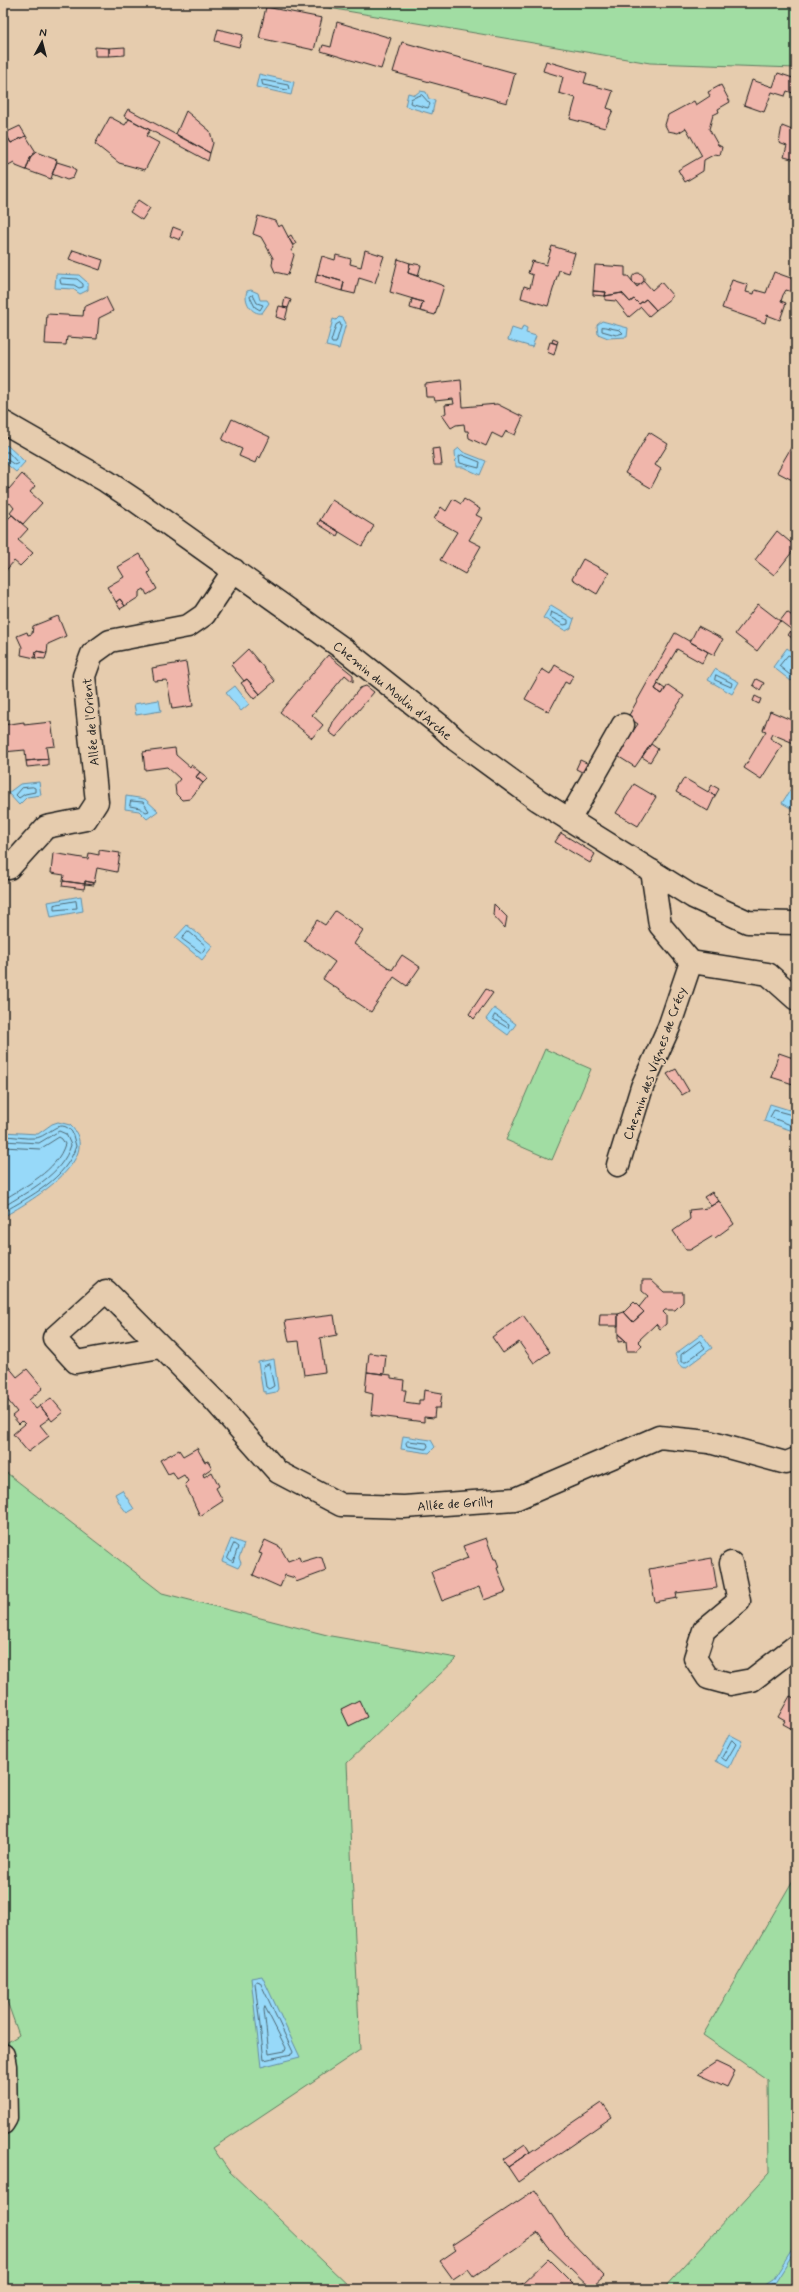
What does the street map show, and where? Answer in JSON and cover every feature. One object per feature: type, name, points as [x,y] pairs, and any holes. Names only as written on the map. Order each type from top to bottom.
[{"type":"street","name":"Chemin du Moulin d'Arche","points":[[3,422],[106,481],[234,570],[345,650],[500,774],[569,820],[693,898],[748,922],[796,923]]},
{"type":"street","name":"Allée de l'Orient","points":[[9,868],[46,827],[86,819],[97,802],[84,676],[92,654],[110,641],[188,626],[204,615],[234,570]]},
{"type":"street","points":[[569,820],[623,725]]},
{"type":"street","points":[[652,872],[660,925],[690,962],[768,974],[796,999]]},
{"type":"street","name":"Chemin des Vignes de Crécy","points":[[618,1165],[642,1088],[668,1027],[690,962]]},
{"type":"street","name":"Allée de Grilly","points":[[160,1347],[214,1400],[278,1472],[341,1505],[404,1507],[515,1499],[659,1437],[709,1442],[786,1463],[796,1459]]},
{"type":"street","points":[[731,1563],[739,1601],[704,1630],[695,1658],[708,1678],[730,1684],[752,1680],[796,1646]]},
{"type":"street","points":[[3,2055],[5,2066],[6,2118],[3,2123]]},
{"type":"green space","points":[[300,3],[796,3],[796,68],[650,63]]},
{"type":"green space","points":[[545,1049],[591,1069],[552,1160],[506,1140]]},
{"type":"green space","points":[[3,1470],[162,1593],[331,1636],[457,1658],[347,1763],[360,2050],[213,2148],[229,2171],[352,2289],[3,2289],[3,2045],[19,2035],[3,1990]]},
{"type":"green space","points":[[796,1875],[796,2289],[663,2289],[769,2173],[768,2080],[703,2035]]},
{"type":"water","points":[[259,74],[294,82],[291,95],[256,87]]},
{"type":"water","points":[[420,91],[426,92],[429,99],[435,100],[432,114],[405,106],[408,93],[415,95]]},
{"type":"water","points":[[56,274],[79,275],[88,283],[88,290],[80,294],[73,289],[55,288]]},
{"type":"water","points":[[251,290],[258,293],[260,300],[267,300],[269,303],[262,313],[252,310],[247,303],[247,291]]},
{"type":"water","points":[[339,317],[343,318],[346,323],[339,349],[326,346],[333,319],[336,320]]},
{"type":"water","points":[[602,321],[628,328],[627,337],[608,338],[598,334],[597,325]]},
{"type":"water","points":[[523,326],[527,328],[526,333],[536,336],[532,347],[508,340],[512,328],[521,331]]},
{"type":"water","points":[[7,445],[25,462],[16,472],[3,461],[3,449]]},
{"type":"water","points":[[459,448],[463,452],[486,461],[480,475],[463,467],[456,467],[455,451]]},
{"type":"water","points":[[551,605],[574,619],[571,628],[566,631],[543,618]]},
{"type":"water","points":[[787,648],[796,655],[796,676],[791,681],[773,667]]},
{"type":"water","points":[[715,669],[739,682],[732,694],[708,680]]},
{"type":"water","points":[[235,686],[249,704],[241,711],[226,693]]},
{"type":"water","points":[[159,700],[161,711],[136,715],[134,704]]},
{"type":"water","points":[[794,776],[796,776],[796,808],[794,810],[782,803],[794,784],[791,782]]},
{"type":"water","points":[[39,782],[41,795],[27,797],[19,805],[8,793],[20,784]]},
{"type":"water","points":[[126,796],[145,799],[158,811],[147,819],[139,811],[125,809]]},
{"type":"water","points":[[81,896],[83,911],[51,917],[48,902]]},
{"type":"water","points":[[187,925],[213,946],[202,960],[175,938]]},
{"type":"water","points":[[494,1008],[516,1024],[508,1035],[486,1019]]},
{"type":"water","points":[[770,1104],[796,1112],[796,1132],[764,1121]]},
{"type":"water","points":[[58,1122],[70,1125],[78,1138],[78,1152],[71,1165],[44,1191],[29,1202],[3,1217],[3,1132],[38,1134],[52,1124]]},
{"type":"water","points":[[702,1334],[712,1348],[685,1368],[679,1365],[675,1354]]},
{"type":"water","points":[[274,1359],[278,1389],[276,1392],[266,1394],[266,1391],[263,1392],[258,1362]]},
{"type":"water","points":[[403,1436],[431,1440],[435,1447],[429,1453],[401,1449]]},
{"type":"water","points":[[122,1490],[134,1509],[127,1513],[115,1494]]},
{"type":"water","points":[[231,1539],[244,1544],[239,1558],[241,1563],[238,1568],[222,1561]]},
{"type":"water","points":[[729,1734],[742,1741],[729,1768],[716,1761]]},
{"type":"water","points":[[262,1976],[300,2057],[261,2067],[251,1978]]},
{"type":"water","points":[[796,2244],[796,2250],[775,2283],[759,2289],[773,2280]]},
{"type":"building","points":[[266,7],[322,18],[314,50],[259,38]]},
{"type":"building","points":[[337,22],[391,38],[381,69],[321,51],[323,45],[331,47]]},
{"type":"building","points":[[218,29],[243,35],[239,47],[215,41]]},
{"type":"building","points":[[402,42],[515,73],[507,103],[393,72]]},
{"type":"building","points":[[95,47],[109,48],[109,56],[95,56]]},
{"type":"building","points":[[125,47],[125,55],[109,56],[109,48]]},
{"type":"building","points":[[546,61],[587,73],[584,83],[613,91],[607,108],[613,110],[605,128],[570,119],[576,98],[559,93],[563,77],[543,71]]},
{"type":"building","points":[[778,73],[796,79],[796,94],[787,91],[785,96],[772,92],[764,112],[744,105],[752,80],[773,87]]},
{"type":"building","points":[[721,85],[730,102],[718,109],[719,112],[713,115],[709,129],[718,145],[722,147],[720,155],[715,154],[704,160],[703,171],[685,182],[678,170],[702,156],[686,128],[678,133],[668,131],[665,125],[668,115],[694,101],[696,105],[710,96],[708,92]]},
{"type":"building","points":[[128,109],[210,153],[208,161],[124,116]]},
{"type":"building","points":[[186,111],[210,131],[213,143],[210,153],[176,134]]},
{"type":"building","points":[[110,117],[125,125],[129,119],[150,130],[146,136],[159,143],[145,170],[119,163],[95,144]]},
{"type":"building","points":[[795,120],[796,160],[784,157],[787,146],[779,143],[782,126],[792,130]]},
{"type":"building","points":[[20,126],[26,136],[11,143],[7,136],[3,138],[3,134]]},
{"type":"building","points":[[7,136],[11,143],[26,136],[36,152],[31,156],[26,170],[16,166],[14,162],[3,168],[3,138]]},
{"type":"building","points":[[36,152],[57,160],[51,179],[26,170],[31,156]]},
{"type":"building","points":[[57,162],[73,167],[76,171],[73,178],[67,180],[52,174]]},
{"type":"building","points":[[138,200],[150,208],[142,220],[130,212]]},
{"type":"building","points":[[258,216],[275,221],[278,227],[282,225],[294,248],[291,250],[294,255],[288,275],[275,272],[272,265],[273,258],[261,237],[253,234]]},
{"type":"building","points":[[173,227],[183,231],[180,240],[170,236]]},
{"type":"building","points":[[291,235],[296,244],[293,245],[288,237]]},
{"type":"building","points":[[552,246],[575,253],[569,273],[559,270],[548,306],[521,298],[524,286],[530,288],[533,275],[528,273],[532,261],[546,265]]},
{"type":"building","points":[[73,250],[103,260],[100,270],[69,259]]},
{"type":"building","points":[[365,250],[384,256],[375,283],[359,278],[355,294],[342,291],[344,282],[317,274],[322,256],[335,260],[336,255],[351,259],[350,264],[361,267]]},
{"type":"building","points":[[398,259],[410,263],[408,273],[444,286],[435,315],[420,311],[423,302],[390,292]]},
{"type":"building","points":[[410,263],[421,265],[418,276],[408,273]]},
{"type":"building","points":[[595,265],[625,267],[625,276],[628,276],[637,287],[644,281],[652,290],[661,282],[672,297],[656,310],[646,299],[639,304],[634,299],[630,302],[622,293],[605,296],[606,292],[593,291]]},
{"type":"building","points":[[774,272],[796,280],[796,293],[786,290],[783,295],[781,301],[786,303],[780,320],[767,315],[765,323],[722,308],[732,280],[748,285],[746,292],[754,294],[755,290],[766,293]]},
{"type":"building","points":[[638,273],[642,275],[644,279],[642,283],[638,285],[634,283],[632,279],[634,275]]},
{"type":"building","points":[[317,274],[344,282],[342,291],[315,283]]},
{"type":"building","points":[[593,291],[606,292],[605,296],[593,295]]},
{"type":"building","points":[[622,293],[630,302],[634,299],[639,304],[646,299],[656,310],[649,316],[641,307],[629,317],[616,301],[605,300],[605,296]]},
{"type":"building","points":[[106,297],[113,311],[99,318],[97,339],[67,337],[66,345],[45,344],[47,314],[83,316],[84,307]]},
{"type":"building","points":[[285,298],[291,300],[288,308],[283,307]]},
{"type":"building","points":[[412,299],[423,302],[420,311],[410,308]]},
{"type":"building","points":[[279,306],[288,308],[285,320],[276,317]]},
{"type":"building","points":[[553,339],[558,341],[557,344],[552,342]]},
{"type":"building","points":[[550,342],[557,344],[554,355],[547,352]]},
{"type":"building","points":[[461,380],[463,407],[497,404],[523,417],[515,435],[506,431],[502,438],[492,433],[486,446],[469,438],[468,431],[465,431],[464,424],[456,425],[451,428],[442,415],[446,413],[445,405],[454,404],[453,399],[435,401],[434,397],[426,397],[425,384]]},
{"type":"building","points":[[232,419],[270,437],[260,458],[258,456],[255,463],[239,456],[242,449],[222,440]]},
{"type":"building","points":[[649,432],[668,444],[655,465],[661,469],[651,488],[625,473]]},
{"type":"building","points":[[796,439],[796,482],[777,472]]},
{"type":"building","points":[[440,448],[442,465],[434,465],[432,449]]},
{"type":"building","points":[[22,474],[35,486],[30,492],[42,503],[23,524],[10,513],[14,508],[10,503],[7,505],[3,502],[3,484],[9,489]]},
{"type":"building","points":[[453,499],[461,504],[464,499],[480,509],[476,515],[482,518],[469,540],[481,546],[465,574],[440,560],[457,532],[434,519],[441,507],[446,511]]},
{"type":"building","points":[[332,500],[374,526],[362,546],[320,520]]},
{"type":"building","points":[[12,515],[28,529],[18,540],[33,553],[20,566],[14,561],[3,574],[3,537],[8,531],[3,524]]},
{"type":"building","points":[[320,520],[339,532],[337,536],[318,524]]},
{"type":"building","points":[[777,531],[796,547],[774,575],[755,560]]},
{"type":"building","points":[[140,554],[150,571],[148,573],[157,589],[147,595],[144,589],[139,592],[139,597],[125,606],[120,599],[116,602],[107,587],[124,577],[118,567]]},
{"type":"building","points":[[583,559],[609,573],[597,594],[572,579]]},
{"type":"building","points":[[120,599],[125,606],[120,609],[116,602]]},
{"type":"building","points":[[758,604],[780,621],[757,651],[735,634]]},
{"type":"building","points":[[787,612],[796,619],[796,624],[792,630],[780,621]]},
{"type":"building","points":[[58,616],[66,636],[48,644],[47,653],[36,651],[35,658],[21,655],[22,647],[17,636],[27,632],[28,635],[32,634],[33,626]]},
{"type":"building","points":[[796,624],[796,641],[788,635]]},
{"type":"building","points":[[698,626],[723,639],[714,655],[690,642]]},
{"type":"building","points":[[675,633],[708,652],[702,663],[677,649],[655,689],[662,694],[668,685],[684,696],[635,767],[616,755],[638,724],[628,717]]},
{"type":"building","points":[[248,649],[275,681],[260,694],[247,679],[244,681],[231,665]]},
{"type":"building","points":[[36,651],[47,653],[45,659],[35,658]]},
{"type":"building","points":[[328,655],[353,675],[353,682],[345,675],[312,715],[323,725],[312,738],[280,712]]},
{"type":"building","points":[[186,662],[193,706],[172,709],[167,680],[154,681],[152,668]]},
{"type":"building","points":[[555,665],[573,676],[569,684],[565,682],[549,712],[525,699],[542,669],[550,674]]},
{"type":"building","points":[[247,679],[260,694],[254,699],[241,683]]},
{"type":"building","points":[[756,679],[764,683],[760,690],[753,685]]},
{"type":"building","points":[[658,684],[665,689],[662,694],[655,689]]},
{"type":"building","points":[[366,686],[374,692],[336,737],[329,732],[333,722],[360,688]]},
{"type":"building","points":[[755,696],[761,699],[759,704],[753,701]]},
{"type":"building","points":[[770,711],[796,722],[796,744],[772,734],[770,738],[782,746],[761,779],[744,768],[766,731],[763,730]]},
{"type":"building","points":[[24,722],[24,725],[51,722],[55,746],[46,747],[48,759],[26,761],[25,750],[3,752],[3,725]]},
{"type":"building","points":[[651,744],[658,749],[650,762],[642,757]]},
{"type":"building","points":[[175,748],[176,755],[190,767],[191,765],[200,772],[196,777],[203,783],[190,799],[182,800],[176,794],[175,785],[180,779],[167,767],[145,770],[143,752]]},
{"type":"building","points":[[48,759],[48,765],[27,767],[26,761]]},
{"type":"building","points":[[580,760],[591,765],[586,774],[576,769]]},
{"type":"building","points":[[200,772],[208,778],[203,783],[196,777]]},
{"type":"building","points":[[684,778],[715,796],[708,811],[676,792]]},
{"type":"building","points":[[634,784],[656,797],[638,826],[616,813]]},
{"type":"building","points":[[712,785],[719,789],[715,796],[708,792]]},
{"type":"building","points":[[561,833],[595,854],[590,863],[555,842]]},
{"type":"building","points":[[99,850],[120,853],[117,872],[97,868],[94,883],[85,881],[85,884],[63,881],[64,875],[51,873],[53,853],[88,859],[89,853],[99,855]]},
{"type":"building","points":[[63,881],[85,884],[84,889],[62,886]]},
{"type":"building","points":[[85,881],[94,883],[94,885],[85,884]]},
{"type":"building","points":[[494,904],[507,917],[505,928],[493,915]]},
{"type":"building","points":[[335,911],[363,930],[354,944],[392,970],[402,955],[420,967],[407,986],[394,977],[371,1012],[323,979],[335,962],[304,940],[317,920],[325,925]]},
{"type":"building","points":[[486,989],[493,993],[474,1019],[469,1014]]},
{"type":"building","points":[[779,1053],[796,1059],[796,1085],[771,1077]]},
{"type":"building","points":[[676,1069],[689,1091],[682,1095],[667,1074]]},
{"type":"building","points":[[712,1192],[719,1201],[711,1206],[704,1197]]},
{"type":"building","points":[[719,1201],[734,1224],[715,1238],[713,1236],[690,1250],[686,1250],[673,1231],[690,1219],[689,1210],[708,1208]]},
{"type":"building","points":[[796,1222],[796,1230],[792,1225]]},
{"type":"building","points":[[642,1280],[651,1280],[664,1292],[683,1292],[683,1302],[675,1310],[665,1310],[663,1312],[666,1315],[666,1324],[660,1329],[656,1324],[638,1341],[642,1345],[637,1351],[627,1351],[626,1341],[618,1334],[618,1314],[624,1312],[633,1322],[644,1312],[639,1307],[648,1296],[642,1291]]},
{"type":"building","points":[[634,1302],[644,1312],[633,1322],[624,1312]]},
{"type":"building","points":[[600,1314],[618,1314],[618,1326],[599,1326]]},
{"type":"building","points":[[334,1315],[337,1335],[320,1338],[325,1372],[304,1375],[299,1341],[289,1342],[285,1321]]},
{"type":"building","points":[[523,1315],[550,1352],[534,1363],[519,1342],[503,1353],[492,1337]]},
{"type":"building","points":[[618,1334],[626,1341],[618,1342]]},
{"type":"building","points":[[369,1353],[386,1355],[384,1374],[367,1372]]},
{"type":"building","points":[[8,1366],[17,1377],[27,1369],[43,1388],[29,1400],[36,1409],[40,1406],[50,1418],[40,1425],[49,1436],[28,1452],[13,1434],[25,1424],[22,1421],[19,1424],[12,1416],[17,1412],[6,1398],[3,1401],[3,1371]]},
{"type":"building","points":[[367,1372],[391,1375],[391,1378],[404,1380],[403,1390],[406,1390],[404,1402],[419,1404],[419,1400],[423,1400],[424,1390],[442,1393],[440,1408],[435,1408],[434,1418],[424,1417],[424,1422],[371,1415],[373,1394],[365,1392]]},
{"type":"building","points":[[51,1398],[63,1412],[52,1421],[40,1406]]},
{"type":"building","points":[[197,1448],[205,1462],[208,1461],[212,1468],[203,1474],[204,1477],[212,1472],[219,1486],[216,1488],[223,1501],[200,1516],[185,1484],[188,1481],[184,1475],[177,1479],[173,1472],[168,1474],[160,1460],[179,1450],[183,1456]]},
{"type":"building","points":[[486,1538],[494,1559],[496,1559],[499,1567],[497,1568],[506,1592],[484,1600],[479,1587],[442,1601],[431,1572],[468,1558],[463,1546]]},
{"type":"building","points":[[265,1540],[280,1547],[288,1561],[299,1557],[301,1562],[318,1557],[322,1558],[326,1571],[296,1582],[295,1578],[285,1575],[280,1587],[253,1575],[262,1554],[259,1553]]},
{"type":"building","points":[[712,1558],[717,1588],[676,1593],[677,1598],[655,1602],[649,1569]]},
{"type":"building","points":[[790,1696],[796,1699],[796,1731],[783,1724],[785,1721],[778,1717]]},
{"type":"building","points":[[359,1700],[367,1717],[349,1726],[341,1709]]},
{"type":"building","points":[[716,2062],[735,2071],[727,2087],[698,2074]]},
{"type":"building","points":[[602,2103],[612,2117],[518,2182],[508,2167]]},
{"type":"building","points":[[525,2144],[530,2152],[508,2167],[503,2159]]},
{"type":"building","points":[[535,2190],[565,2235],[604,2276],[591,2288],[548,2247],[538,2233],[474,2277],[468,2269],[453,2279],[440,2261],[456,2250],[452,2245]]},
{"type":"building","points":[[548,2259],[574,2285],[570,2289],[511,2289],[514,2286],[518,2288]]}]
